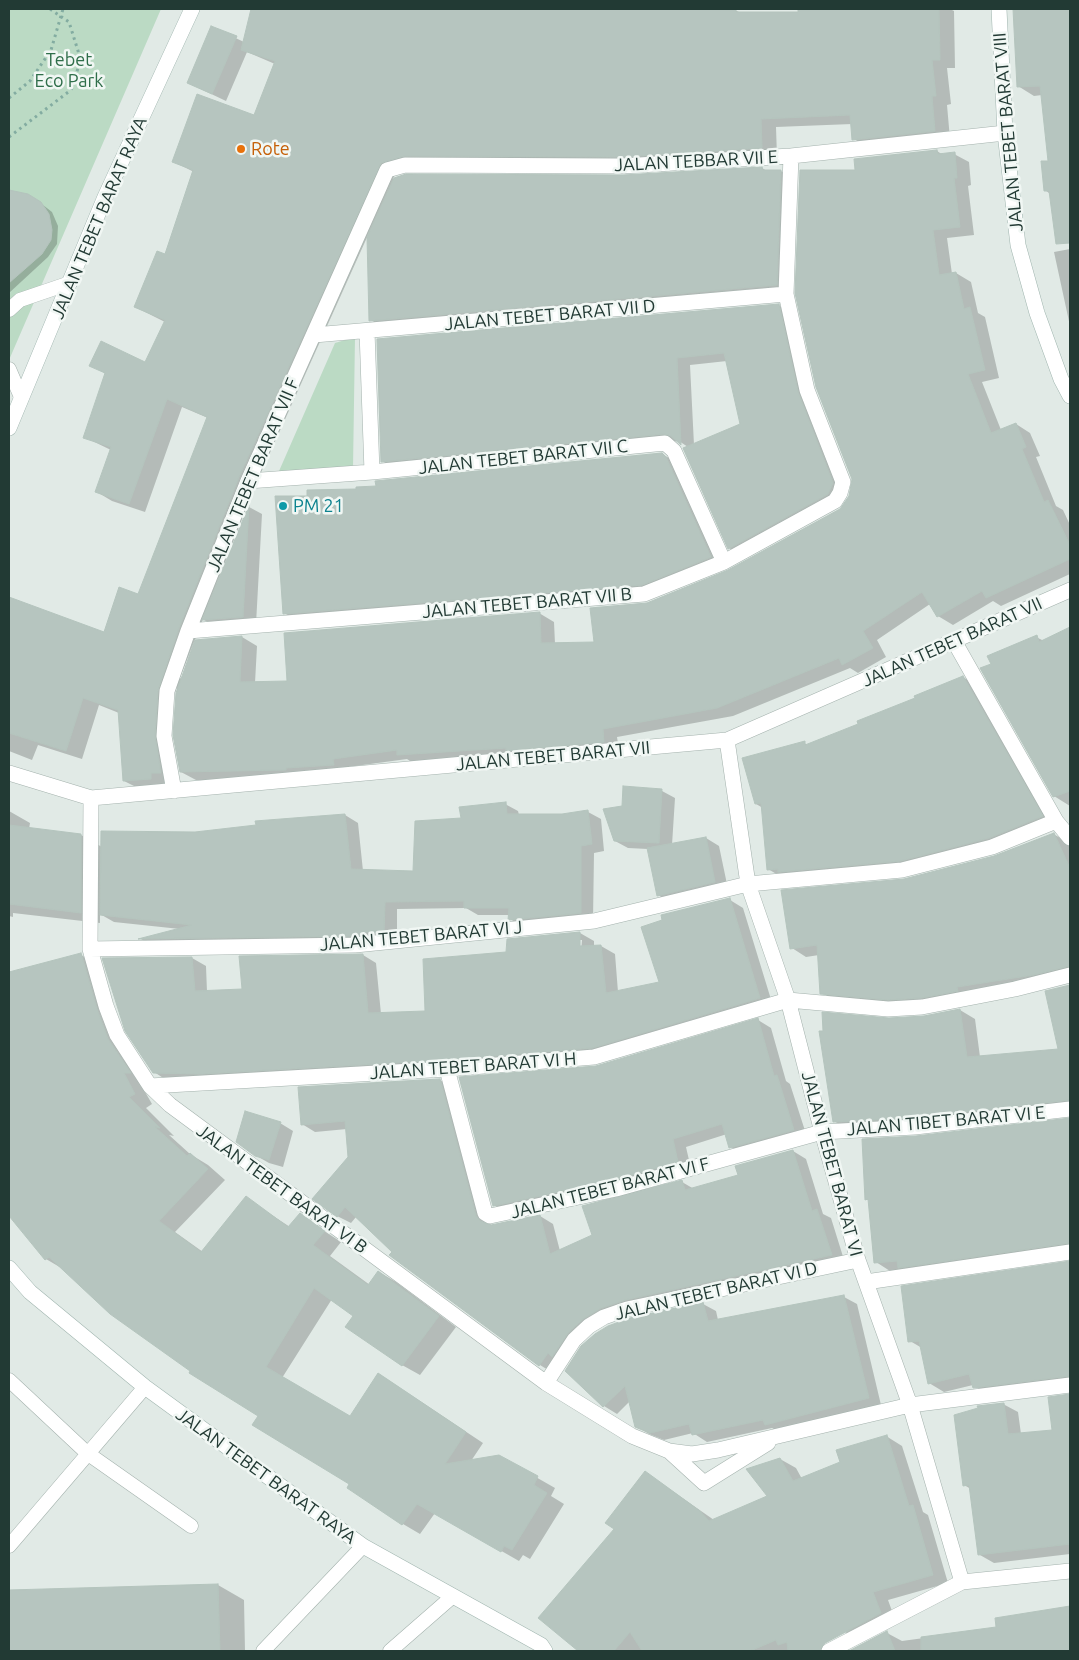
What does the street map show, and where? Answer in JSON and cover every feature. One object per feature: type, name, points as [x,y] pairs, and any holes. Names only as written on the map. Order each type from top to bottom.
[{"type":"street","name":"JALAN TEBET BARAT RAYA","points":[[9,428],[105,197],[192,9]]},
{"type":"street","name":"JALAN TEBET BARAT VIII","points":[[998,9],[1005,132],[1018,244],[1037,313],[1066,378],[1070,396]]},
{"type":"street","name":"JALAN TEBBAR VII E","points":[[387,170],[405,165],[622,166],[791,156],[1005,132]]},
{"type":"street","points":[[786,294],[791,156]]},
{"type":"street","name":"JALAN TEBET BARAT VII F","points":[[174,790],[164,736],[168,691],[188,631],[248,481],[387,170]]},
{"type":"street","name":"JALAN TEBET BARAT VII D","points":[[314,335],[786,294]]},
{"type":"street","name":"JALAN TEBET BARAT VII B","points":[[188,631],[644,594],[724,562],[835,501],[840,493],[843,482],[807,390],[786,294]]},
{"type":"street","points":[[366,331],[372,472]]},
{"type":"street","name":"JALAN TEBET BARAT VII C","points":[[248,481],[372,472],[665,444],[674,451],[724,562]]},
{"type":"street","name":"JALAN TEBET BARAT VII","points":[[9,773],[91,798],[727,740],[1070,590]]},
{"type":"street","points":[[954,641],[1056,821],[1070,838]]},
{"type":"street","name":"JALAN TEBET BARAT VI","points":[[727,740],[748,884],[788,1000],[858,1260],[910,1406],[962,1582]]},
{"type":"street","name":"JALAN TEBET BARAT VI B","points":[[91,798],[90,948],[106,1006],[118,1035],[150,1086],[170,1106],[546,1384],[632,1436],[669,1451],[700,1452],[910,1406],[1070,1385]]},
{"type":"street","name":"JALAN TEBET BARAT VI J","points":[[90,948],[354,945],[594,921],[748,884],[902,870],[992,847],[1056,821]]},
{"type":"street","points":[[788,1000],[888,1009],[922,1007],[1015,990],[1070,975]]},
{"type":"street","name":"JALAN TEBET BARAT VI H","points":[[150,1086],[447,1069],[594,1057],[788,1000]]},
{"type":"street","name":"JALAN TEBET BARAT VI F","points":[[447,1069],[482,1203],[485,1213],[490,1216],[616,1189],[822,1132]]},
{"type":"street","name":"JALAN TIBET BARAT VI E","points":[[822,1132],[915,1127],[1070,1109]]},
{"type":"street","points":[[866,1282],[1070,1252]]},
{"type":"street","name":"JALAN TEBET BARAT VI D","points":[[546,1384],[574,1340],[589,1326],[604,1317],[627,1309],[858,1260]]},
{"type":"street","name":"JALAN TEBET BARAT RAYA","points":[[9,1268],[30,1292],[145,1387],[363,1546],[453,1596],[540,1649]]},
{"type":"street","name":"JALAN TEBET BARAT VI B","points":[[669,1451],[704,1483],[779,1436]]},
{"type":"street","points":[[829,1651],[962,1582],[1070,1571]]},
{"type":"lane","points":[[9,310],[20,300],[70,283]]},
{"type":"lane","points":[[9,369],[21,397]]},
{"type":"lane","points":[[9,1380],[87,1453],[191,1526]]},
{"type":"lane","points":[[9,1546],[145,1387]]},
{"type":"lane","points":[[264,1651],[363,1546]]},
{"type":"lane","points":[[390,1651],[453,1596]]},
{"type":"path","points":[[9,137],[72,90],[79,64],[79,54],[68,22],[50,9]]},
{"type":"path","points":[[9,98],[30,80],[51,50],[63,9]]},
{"type":"green space","name":"Tebet Eco Park","points":[[9,9],[161,9],[9,360]]},
{"type":"green space","points":[[355,337],[353,468],[276,478],[335,343]]},
{"type":"building","points":[[251,9],[736,9],[736,12],[798,12],[798,9],[939,9],[940,60],[932,60],[936,96],[932,96],[935,131],[852,140],[850,115],[761,119],[762,148],[622,157],[405,156],[381,163],[239,477],[179,628],[158,690],[155,736],[161,773],[151,773],[151,779],[123,781],[118,710],[83,698],[66,751],[9,733],[9,597],[104,632],[119,587],[138,594],[207,417],[167,399],[129,504],[95,492],[111,447],[83,438],[105,373],[89,366],[101,341],[145,362],[165,320],[134,307],[157,251],[165,254],[193,170],[172,162],[197,94],[254,115],[275,61],[241,50]]},
{"type":"building","points":[[1013,9],[1070,9],[1070,243],[1056,244],[1049,191],[1044,191],[1041,161],[1048,161],[1040,86],[1017,87]]},
{"type":"building","points":[[211,26],[237,36],[212,94],[187,83]]},
{"type":"building","points":[[937,150],[938,154],[955,152],[957,178],[954,178],[960,227],[933,230],[939,275],[956,272],[964,309],[970,307],[985,370],[968,374],[991,433],[1016,423],[1026,447],[1022,449],[1044,502],[1048,500],[1070,545],[1070,559],[986,598],[982,591],[937,617],[922,592],[863,631],[873,648],[842,665],[839,658],[717,708],[603,729],[604,742],[506,751],[506,748],[397,755],[397,750],[333,759],[334,765],[286,768],[286,770],[180,772],[173,735],[176,693],[195,640],[242,636],[240,682],[287,681],[284,633],[540,612],[541,643],[594,642],[590,608],[647,603],[728,570],[840,509],[849,496],[852,479],[816,387],[795,293],[800,170],[855,170],[854,159]]},
{"type":"building","points":[[762,167],[763,170],[781,170],[777,285],[369,321],[367,237],[394,178],[406,174],[623,175]]},
{"type":"building","points":[[9,190],[28,194],[41,202],[49,214],[52,230],[51,240],[42,254],[9,283]]},
{"type":"building","points":[[779,304],[798,392],[833,483],[828,494],[728,549],[683,448],[740,424],[724,353],[677,358],[681,445],[671,436],[664,434],[381,462],[377,339]]},
{"type":"building","points":[[662,453],[666,457],[711,557],[642,585],[283,614],[275,496],[307,496],[307,490],[356,489],[356,487],[376,486],[375,481]]},
{"type":"building","points":[[249,505],[243,617],[202,620]]},
{"type":"building","points":[[1070,627],[1070,791],[1053,797],[980,668],[991,664],[987,656],[1037,635],[1039,642]]},
{"type":"building","points":[[963,676],[1043,816],[989,838],[900,861],[778,872],[778,869],[767,870],[761,803],[755,804],[742,758],[805,741],[805,745],[858,724],[857,721]]},
{"type":"building","points":[[623,786],[662,789],[659,843],[614,841],[603,809],[622,806]]},
{"type":"building","points":[[506,802],[507,814],[562,814],[588,810],[592,844],[581,846],[581,913],[508,920],[509,908],[464,908],[464,901],[385,902],[384,932],[361,932],[361,935],[354,936],[138,939],[192,925],[100,915],[101,831],[195,832],[256,825],[255,821],[345,814],[351,869],[413,871],[415,821],[461,818],[459,807]]},
{"type":"building","points":[[9,825],[81,834],[81,913],[9,904]]},
{"type":"building","points":[[1054,833],[1070,868],[1070,966],[1033,975],[957,987],[958,991],[921,998],[888,1000],[820,994],[817,945],[790,949],[781,890],[904,879],[994,856]]},
{"type":"building","points":[[706,837],[715,882],[657,896],[647,848]]},
{"type":"building","points":[[730,898],[760,998],[592,1048],[446,1060],[201,1074],[153,1073],[125,1031],[102,958],[192,957],[195,991],[242,989],[239,956],[363,954],[368,1013],[425,1011],[423,959],[506,952],[507,939],[580,932],[580,946],[601,945],[606,993],[659,982],[641,927],[662,920],[661,915]]},
{"type":"building","points":[[81,953],[97,1009],[108,1039],[131,1073],[124,1073],[135,1094],[129,1097],[160,1128],[155,1127],[187,1156],[190,1153],[208,1169],[159,1221],[201,1252],[246,1196],[288,1227],[300,1213],[325,1231],[313,1245],[368,1285],[378,1271],[439,1316],[402,1366],[345,1327],[353,1316],[314,1288],[266,1367],[350,1416],[378,1373],[466,1432],[445,1464],[499,1455],[538,1476],[534,1485],[547,1493],[512,1550],[504,1546],[501,1552],[417,1504],[402,1525],[347,1488],[349,1484],[252,1425],[258,1416],[189,1373],[190,1371],[110,1314],[49,1257],[45,1260],[9,1216],[9,972]]},
{"type":"building","points":[[1070,985],[1070,1100],[914,1118],[833,1122],[819,1031],[823,1031],[822,1012],[889,1018],[924,1016],[960,1009],[967,1057],[1058,1049],[1045,991]]},
{"type":"building","points":[[758,1018],[774,1076],[777,1075],[794,1130],[729,1148],[722,1124],[673,1139],[678,1162],[614,1180],[493,1206],[459,1077],[596,1066]]},
{"type":"building","points":[[440,1079],[476,1216],[480,1221],[491,1225],[540,1215],[550,1254],[592,1235],[582,1206],[682,1180],[685,1190],[738,1175],[735,1166],[793,1150],[812,1211],[817,1209],[832,1255],[625,1300],[601,1308],[583,1319],[568,1333],[552,1357],[548,1353],[539,1366],[389,1255],[392,1252],[345,1207],[337,1217],[312,1199],[348,1157],[345,1121],[301,1125],[298,1087]]},
{"type":"building","points":[[245,1111],[281,1122],[269,1160],[255,1156],[236,1142]]},
{"type":"building","points":[[1070,1118],[1070,1243],[898,1268],[897,1261],[874,1263],[868,1199],[865,1200],[862,1139],[916,1136]]},
{"type":"building","points":[[1070,1261],[1070,1376],[973,1388],[969,1374],[928,1384],[919,1341],[908,1342],[901,1286]]},
{"type":"building","points":[[844,1295],[869,1398],[765,1425],[763,1420],[692,1435],[689,1424],[650,1433],[635,1427],[625,1386],[603,1407],[565,1371],[581,1346],[595,1334],[608,1326],[630,1318],[703,1302],[708,1321]]},
{"type":"building","points":[[1070,1394],[1070,1544],[978,1555],[969,1485],[963,1486],[954,1415],[978,1408],[977,1406],[1004,1403],[1008,1434],[1052,1430],[1048,1397]]},
{"type":"building","points":[[887,1435],[909,1506],[913,1505],[933,1575],[873,1592],[881,1613],[825,1643],[820,1651],[788,1651],[787,1642],[778,1645],[776,1640],[750,1651],[642,1651],[630,1632],[614,1651],[578,1651],[538,1618],[614,1529],[605,1523],[645,1471],[700,1511],[709,1521],[767,1496],[746,1469],[780,1458],[793,1481],[840,1462],[836,1450]]},
{"type":"building","points":[[218,1584],[220,1651],[9,1651],[9,1590]]},
{"type":"building","points":[[1070,1606],[1070,1651],[921,1651],[921,1637],[996,1627],[995,1618]]},
{"type":"building","points":[[887,1631],[895,1651],[849,1651]]},
{"type":"place","name":"Rote","points":[[241,149]]},
{"type":"place","name":"PM 21","points":[[283,506]]}]
